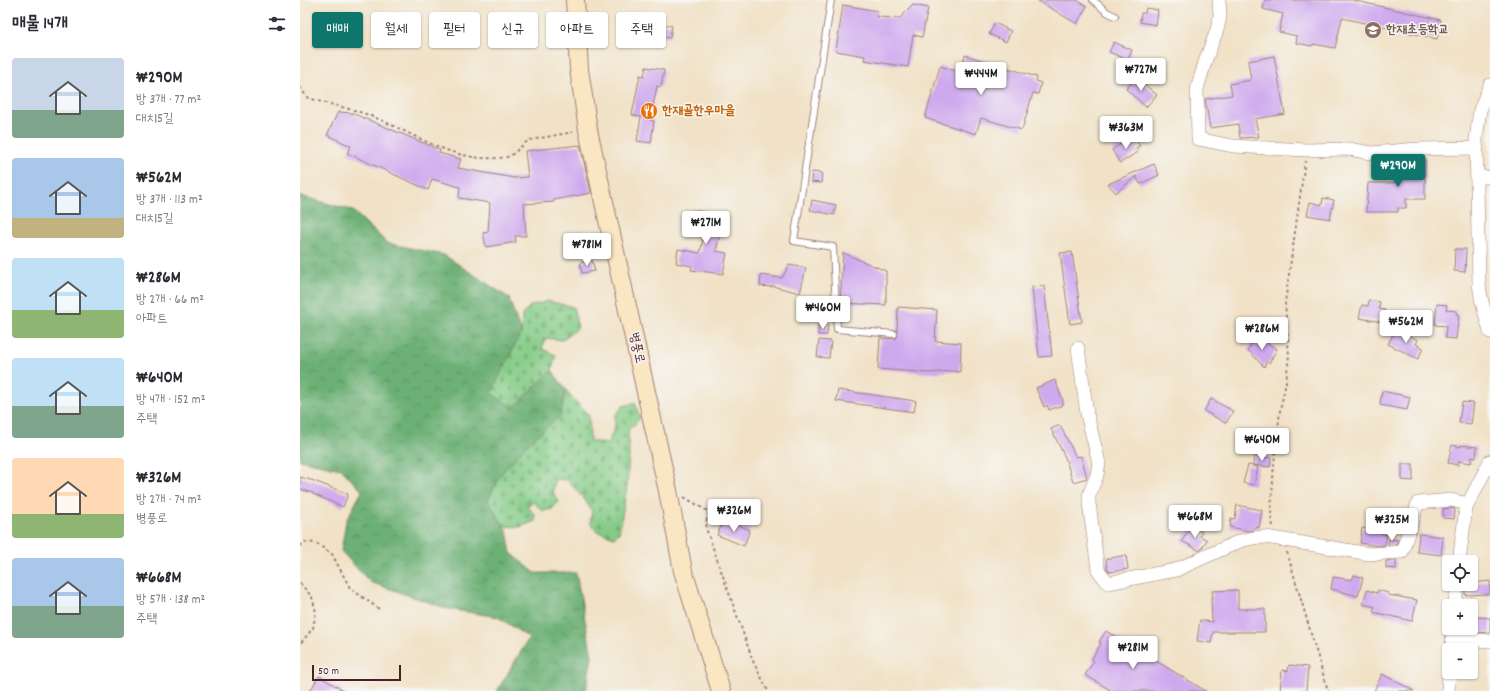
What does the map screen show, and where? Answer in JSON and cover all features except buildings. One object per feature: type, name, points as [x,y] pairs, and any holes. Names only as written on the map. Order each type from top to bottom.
[{"type":"main road","name":"병풍로","points":[[575,0],[579,69],[588,130],[668,491],[683,571],[721,691]]},
{"type":"street","points":[[1219,0],[1220,17],[1217,30],[1197,89],[1198,139],[1233,146],[1306,150],[1349,149],[1371,153],[1418,149],[1477,148]]},
{"type":"street","points":[[1489,88],[1480,110],[1476,139],[1483,177],[1479,283],[1481,298],[1490,332]]},
{"type":"street","points":[[1078,348],[1087,414],[1098,464],[1097,475],[1089,494],[1089,502],[1098,570],[1108,583],[1176,570],[1240,541],[1253,538],[1265,537],[1370,554],[1402,552],[1418,503],[1451,500],[1468,504]]},
{"type":"street","points":[[1460,555],[1464,519],[1468,504],[1490,461]]},
{"type":"street","points":[[1453,639],[1490,641]]},
{"type":"street","points":[[1448,691],[1449,679]]},
{"type":"lane","points":[[831,0],[794,241],[833,247],[837,329],[894,334]]},
{"type":"lane","points":[[1093,0],[1107,12],[1115,16]]},
{"type":"path","points":[[300,87],[309,98],[371,116],[448,151],[467,157],[507,157],[525,142],[530,140],[588,130]]},
{"type":"path","points":[[1306,150],[1285,303],[1289,355],[1286,382],[1280,411],[1274,463],[1271,512],[1273,527],[1284,540],[1328,691]]},
{"type":"path","points":[[668,491],[680,494],[709,512],[706,523],[707,531],[753,661],[768,691]]},
{"type":"path","points":[[300,546],[305,542],[316,543],[332,554],[350,588],[379,609]]},
{"type":"path","points":[[300,583],[312,597],[316,612],[313,628],[300,644]]},
{"type":"green space","points":[[300,196],[352,210],[387,243],[444,255],[509,298],[521,333],[491,393],[513,408],[552,370],[566,390],[561,416],[529,443],[500,475],[488,501],[507,531],[511,553],[535,573],[576,573],[592,656],[586,691],[497,691],[529,638],[498,617],[448,609],[370,582],[341,551],[346,521],[362,491],[341,469],[300,460]]},
{"type":"green space","points":[[548,301],[573,307],[578,328],[562,340],[546,338],[542,349],[556,355],[552,370],[513,408],[491,393],[521,333],[522,315],[530,306]]},
{"type":"green space","points":[[566,390],[589,416],[590,441],[608,444],[615,426],[615,416],[623,406],[635,403],[640,418],[628,430],[629,453],[627,487],[619,533],[614,537],[596,531],[590,522],[592,511],[585,500],[567,480],[555,479],[553,492],[559,502],[552,509],[543,511],[533,502],[527,507],[535,514],[535,521],[520,527],[504,526],[488,501],[500,475],[529,443],[560,416]]},
{"type":"place","name":"한재초등학교","points":[[1373,30]]},
{"type":"place","name":"한재골한우마을","points":[[649,111]]}]
